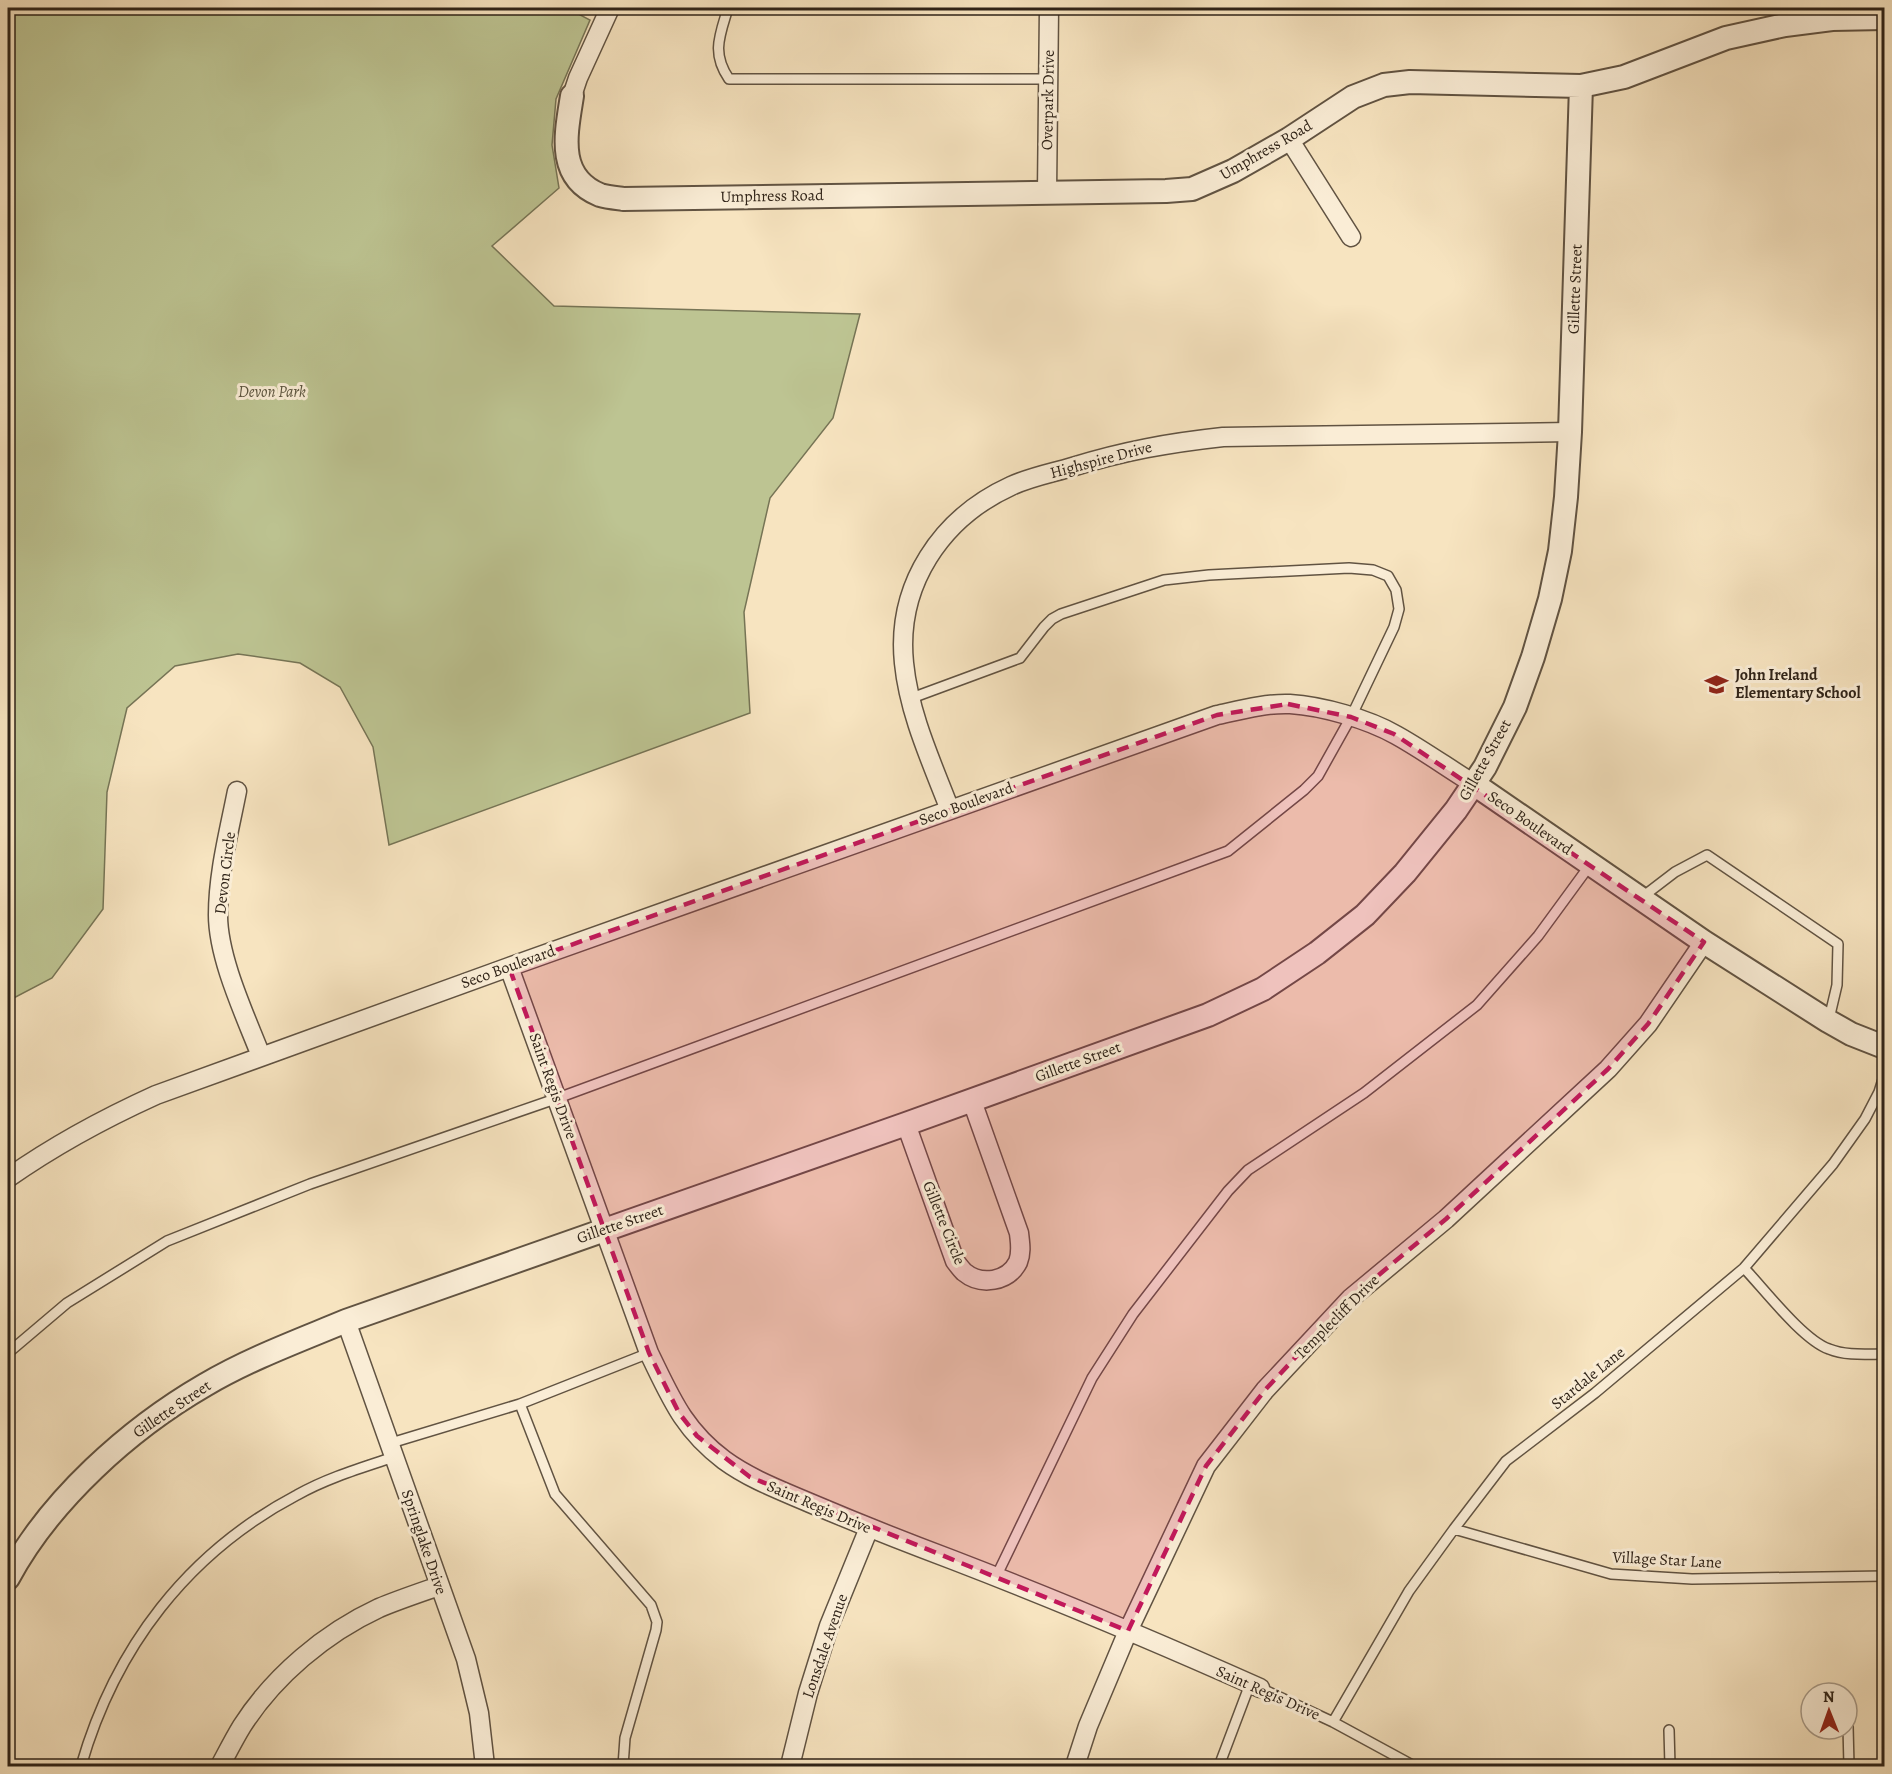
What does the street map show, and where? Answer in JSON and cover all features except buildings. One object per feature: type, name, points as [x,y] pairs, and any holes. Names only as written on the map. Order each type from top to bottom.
[{"type":"street","points":[[572,96],[610,8]]},
{"type":"street","name":"Overpark Drive","points":[[1047,192],[1049,8]]},
{"type":"street","name":"Umphress Road","points":[[572,96],[566,135],[568,160],[578,182],[601,195],[623,199],[1166,191],[1192,189],[1233,171],[1289,139],[1353,97],[1384,85],[1410,82],[1581,86],[1624,77],[1726,38],[1831,13],[1884,18]]},
{"type":"street","name":"Gillette Street","points":[[8,1578],[31,1540],[55,1510],[117,1447],[160,1413],[205,1385],[259,1357],[346,1321],[906,1125],[1208,1015],[1263,988],[1317,953],[1365,915],[1405,873],[1456,810],[1485,767],[1515,707],[1550,599],[1560,551],[1570,432],[1581,86]]},
{"type":"street","points":[[1289,139],[1351,237]]},
{"type":"street","name":"Highspire Drive","points":[[950,810],[909,699],[904,661],[904,621],[910,594],[923,564],[941,537],[961,517],[988,498],[1013,485],[1116,453],[1170,442],[1223,437],[1570,432]]},
{"type":"street","name":"Seco Boulevard","points":[[8,1178],[63,1141],[103,1119],[156,1095],[261,1056],[1226,713],[1252,707],[1288,704],[1351,717],[1394,734],[1474,784],[1704,942],[1828,1021],[1851,1034],[1884,1047]]},
{"type":"street","name":"Devon Circle","points":[[237,791],[220,882],[218,916],[230,973],[261,1056]]},
{"type":"street","name":"Templecliff Drive","points":[[1075,1767],[1088,1726],[1128,1631],[1206,1466],[1265,1390],[1351,1298],[1446,1219],[1608,1069],[1648,1024],[1704,942]]},
{"type":"street","name":"Saint Regis Drive","points":[[509,967],[650,1353],[679,1413],[697,1436],[724,1460],[750,1477],[869,1528],[1128,1631],[1255,1686]]},
{"type":"street","name":"Gillette Circle","points":[[906,1125],[956,1261],[963,1272],[975,1279],[987,1281],[1000,1278],[1010,1272],[1017,1262],[1021,1249],[1019,1233],[972,1101]]},
{"type":"street","name":"Springlake Drive","points":[[346,1321],[466,1659],[479,1713],[486,1767]]},
{"type":"street","name":"Lonsdale Avenue","points":[[790,1767],[808,1693],[829,1626],[869,1528]]},
{"type":"street","points":[[220,1767],[242,1726],[266,1694],[299,1660],[335,1632],[379,1608],[439,1586]]},
{"type":"lane","points":[[728,8],[717,49],[723,70],[729,79],[1048,79]]},
{"type":"lane","points":[[8,1353],[68,1303],[167,1240],[310,1184],[558,1098],[1228,850],[1304,790],[1318,776],[1351,717],[1394,627],[1399,609],[1396,590],[1388,576],[1373,570],[1349,568],[1235,573],[1164,580],[1061,614],[1044,627],[1020,658],[909,699]]},
{"type":"lane","points":[[1640,899],[1676,872],[1707,855],[1838,944],[1837,985],[1828,1021]]},
{"type":"lane","points":[[996,1577],[1092,1378],[1133,1314],[1228,1191],[1248,1170],[1364,1093],[1477,1005],[1538,936],[1590,865]]},
{"type":"lane","name":"Stardale Lane","points":[[1333,1722],[1409,1591],[1506,1461],[1595,1393],[1744,1268],[1833,1164],[1882,1093],[1884,1076]]},
{"type":"lane","points":[[1744,1268],[1799,1328],[1827,1348],[1851,1354],[1884,1354]]},
{"type":"lane","points":[[81,1767],[102,1706],[142,1632],[196,1569],[229,1537],[298,1494],[393,1450],[520,1404],[650,1353]]},
{"type":"lane","points":[[520,1404],[555,1494],[651,1605],[655,1614],[657,1630],[625,1738],[623,1767]]},
{"type":"lane","name":"Village Star Lane","points":[[1454,1528],[1611,1574],[1692,1579],[1884,1576]]},
{"type":"lane","points":[[1219,1767],[1255,1686]]},
{"type":"lane","name":"Saint Regis Drive","points":[[1255,1686],[1333,1722],[1414,1767]]},
{"type":"lane","points":[[1669,1730],[1670,1767]]},
{"type":"lane","points":[[1848,1741],[1849,1767]]},
{"type":"highlighted area","points":[[1288,704],[1351,717],[1394,734],[1704,942],[1648,1024],[1608,1069],[1446,1219],[1351,1298],[1265,1390],[1206,1466],[1128,1631],[750,1477],[697,1436],[679,1413],[649,1353],[509,967],[1217,715]]},
{"type":"green space","name":"Devon Park","points":[[8,8],[567,8],[590,20],[556,99],[552,145],[559,188],[492,246],[554,306],[860,314],[833,418],[770,498],[744,612],[750,713],[389,845],[373,747],[340,687],[300,663],[238,654],[175,666],[127,708],[107,792],[103,909],[52,978],[8,1001]]},
{"type":"place","name":"John Ireland Elementary School","points":[[1717,684]]}]
